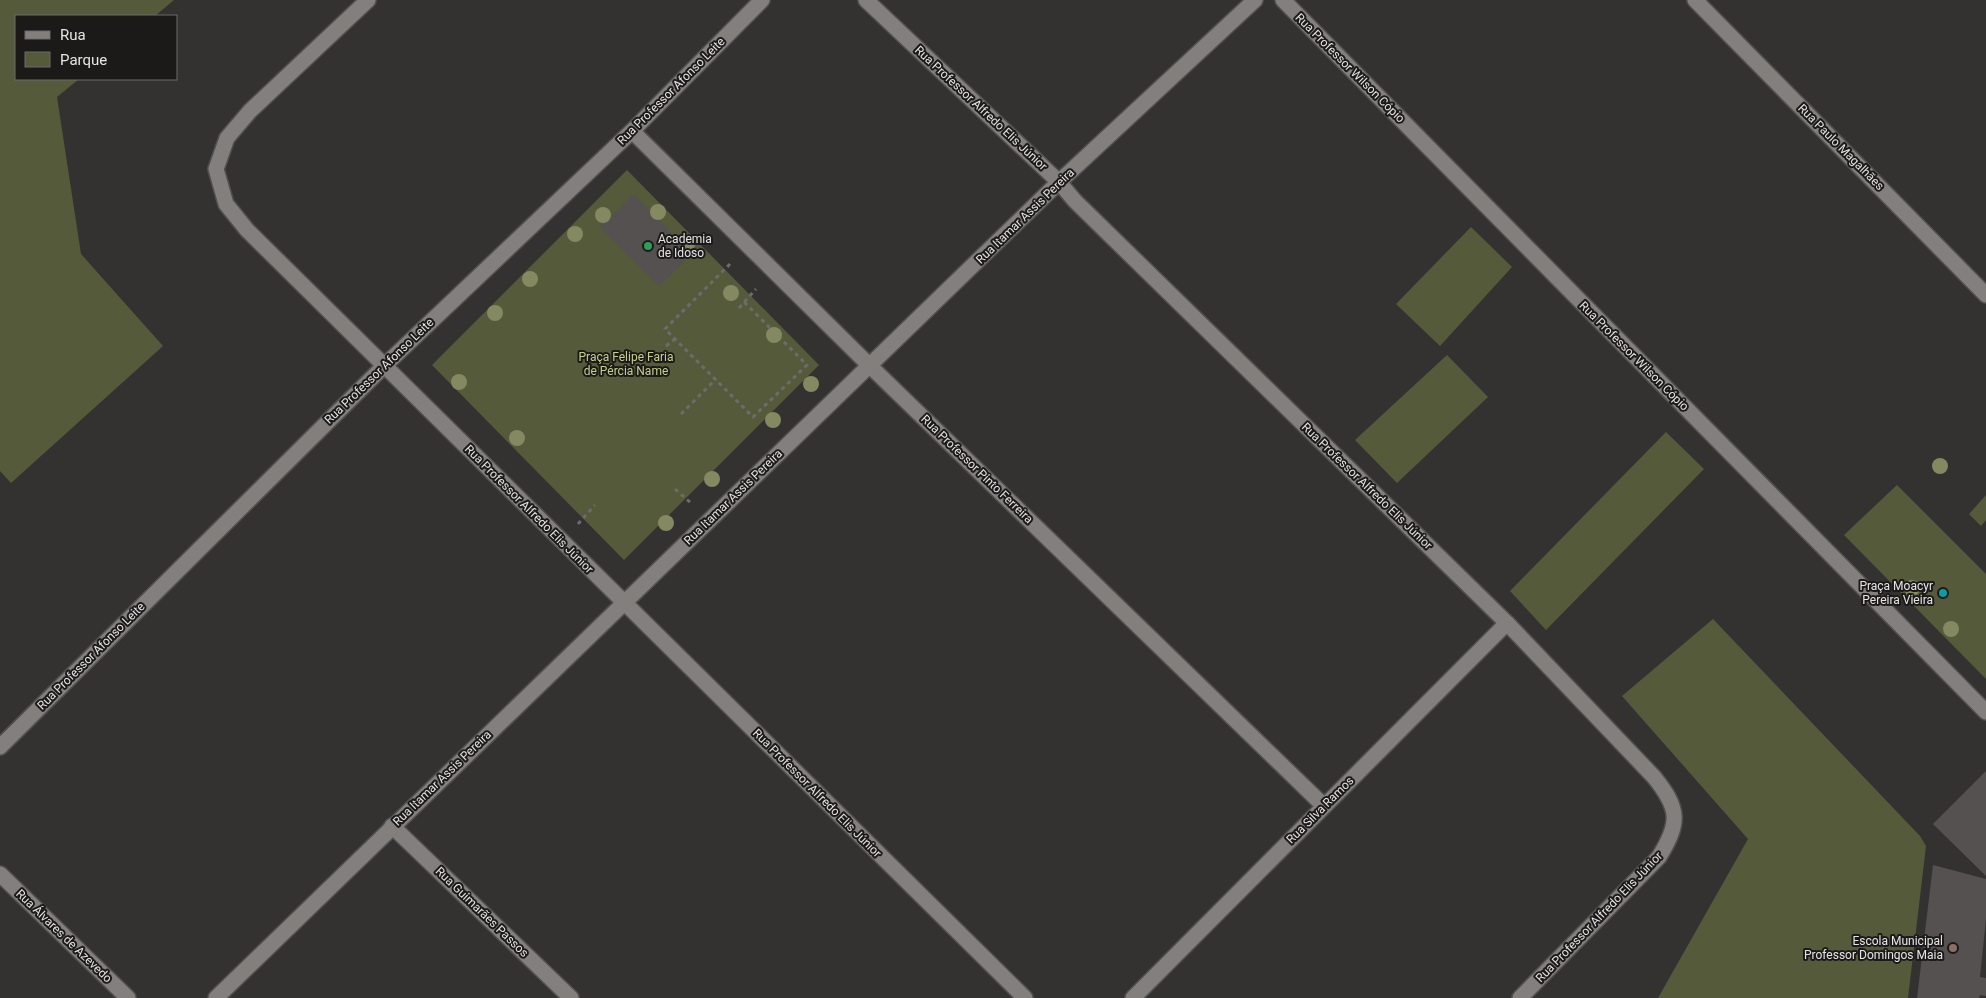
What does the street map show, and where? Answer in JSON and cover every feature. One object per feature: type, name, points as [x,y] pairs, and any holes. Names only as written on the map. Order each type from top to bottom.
[{"type":"street","name":"Rua Professor Alfredo Elis Júnior","points":[[368,0],[250,111],[227,138],[216,169],[226,204],[247,230],[1025,998]]},
{"type":"street","name":"Rua Professor Afonso Leite","points":[[0,747],[384,366],[632,131],[762,0]]},
{"type":"street","name":"Rua Professor Alfredo Elis Júnior","points":[[866,0],[1059,182],[1075,201],[1507,623],[1669,795],[1676,819],[1671,838],[1659,857],[1520,998]]},
{"type":"street","name":"Rua Itamar Assis Pereira","points":[[216,998],[1059,182],[1255,0]]},
{"type":"street","name":"Rua Professor Wilson Cópio","points":[[1282,0],[1986,712]]},
{"type":"street","name":"Rua Paulo Magalhães","points":[[1696,0],[1986,295]]},
{"type":"street","name":"Rua Professor Pinto Ferreira","points":[[632,131],[869,365],[1324,806]]},
{"type":"street","name":"Rua Silva Ramos","points":[[1133,998],[1507,623]]},
{"type":"street","name":"Rua Guimarães Passos","points":[[392,826],[571,998]]},
{"type":"street","name":"Rua Álvares de Azevedo","points":[[0,874],[128,998]]},
{"type":"path","points":[[724,256],[737,270]]},
{"type":"path","points":[[730,264],[665,329],[753,417],[806,365],[744,302]]},
{"type":"path","points":[[750,282],[762,295]]},
{"type":"path","points":[[739,308],[756,289]]},
{"type":"path","points":[[666,346],[675,339]]},
{"type":"path","points":[[681,414],[716,379]]},
{"type":"path","points":[[675,488],[691,504],[699,497]]},
{"type":"path","points":[[572,518],[578,524],[596,505]]},
{"type":"green space","points":[[0,0],[174,0],[156,15],[15,15],[15,80],[78,80],[57,97],[81,254],[163,346],[11,483],[0,471]]},
{"type":"green space","name":"Praça Felipe Faria de Pércia Name","points":[[627,170],[819,365],[624,560],[432,365]]},
{"type":"green space","points":[[1471,227],[1512,267],[1440,346],[1396,304]]},
{"type":"green space","points":[[1447,355],[1488,397],[1397,483],[1355,440]]},
{"type":"green space","points":[[1666,432],[1704,469],[1546,630],[1510,591]]},
{"type":"green space","name":"Praça Moacyr Pereira Vieira","points":[[1897,485],[1986,574],[1986,679],[1844,535]]},
{"type":"green space","points":[[1986,495],[1986,520],[1981,526],[1969,514]]},
{"type":"green space","points":[[1713,619],[1920,836],[1926,846],[1908,998],[1658,998],[1748,839],[1622,696]]},
{"type":"building","points":[[634,194],[692,254],[659,286],[600,227]]},
{"type":"building","points":[[1986,771],[1986,876],[1933,824]]},
{"type":"building","name":"Escola Municipal Professor Domingos Maia","points":[[1933,865],[1986,879],[1986,919],[1980,977],[1986,978],[1986,996],[1980,995],[1979,998],[1917,998]]},
{"type":"place","name":"Academia de Idoso","points":[[648,246]]},
{"type":"place","name":"Praça Moacyr Pereira Vieira","points":[[1943,593]]},
{"type":"place","name":"Escola Municipal Professor Domingos Maia","points":[[1953,948]]}]
